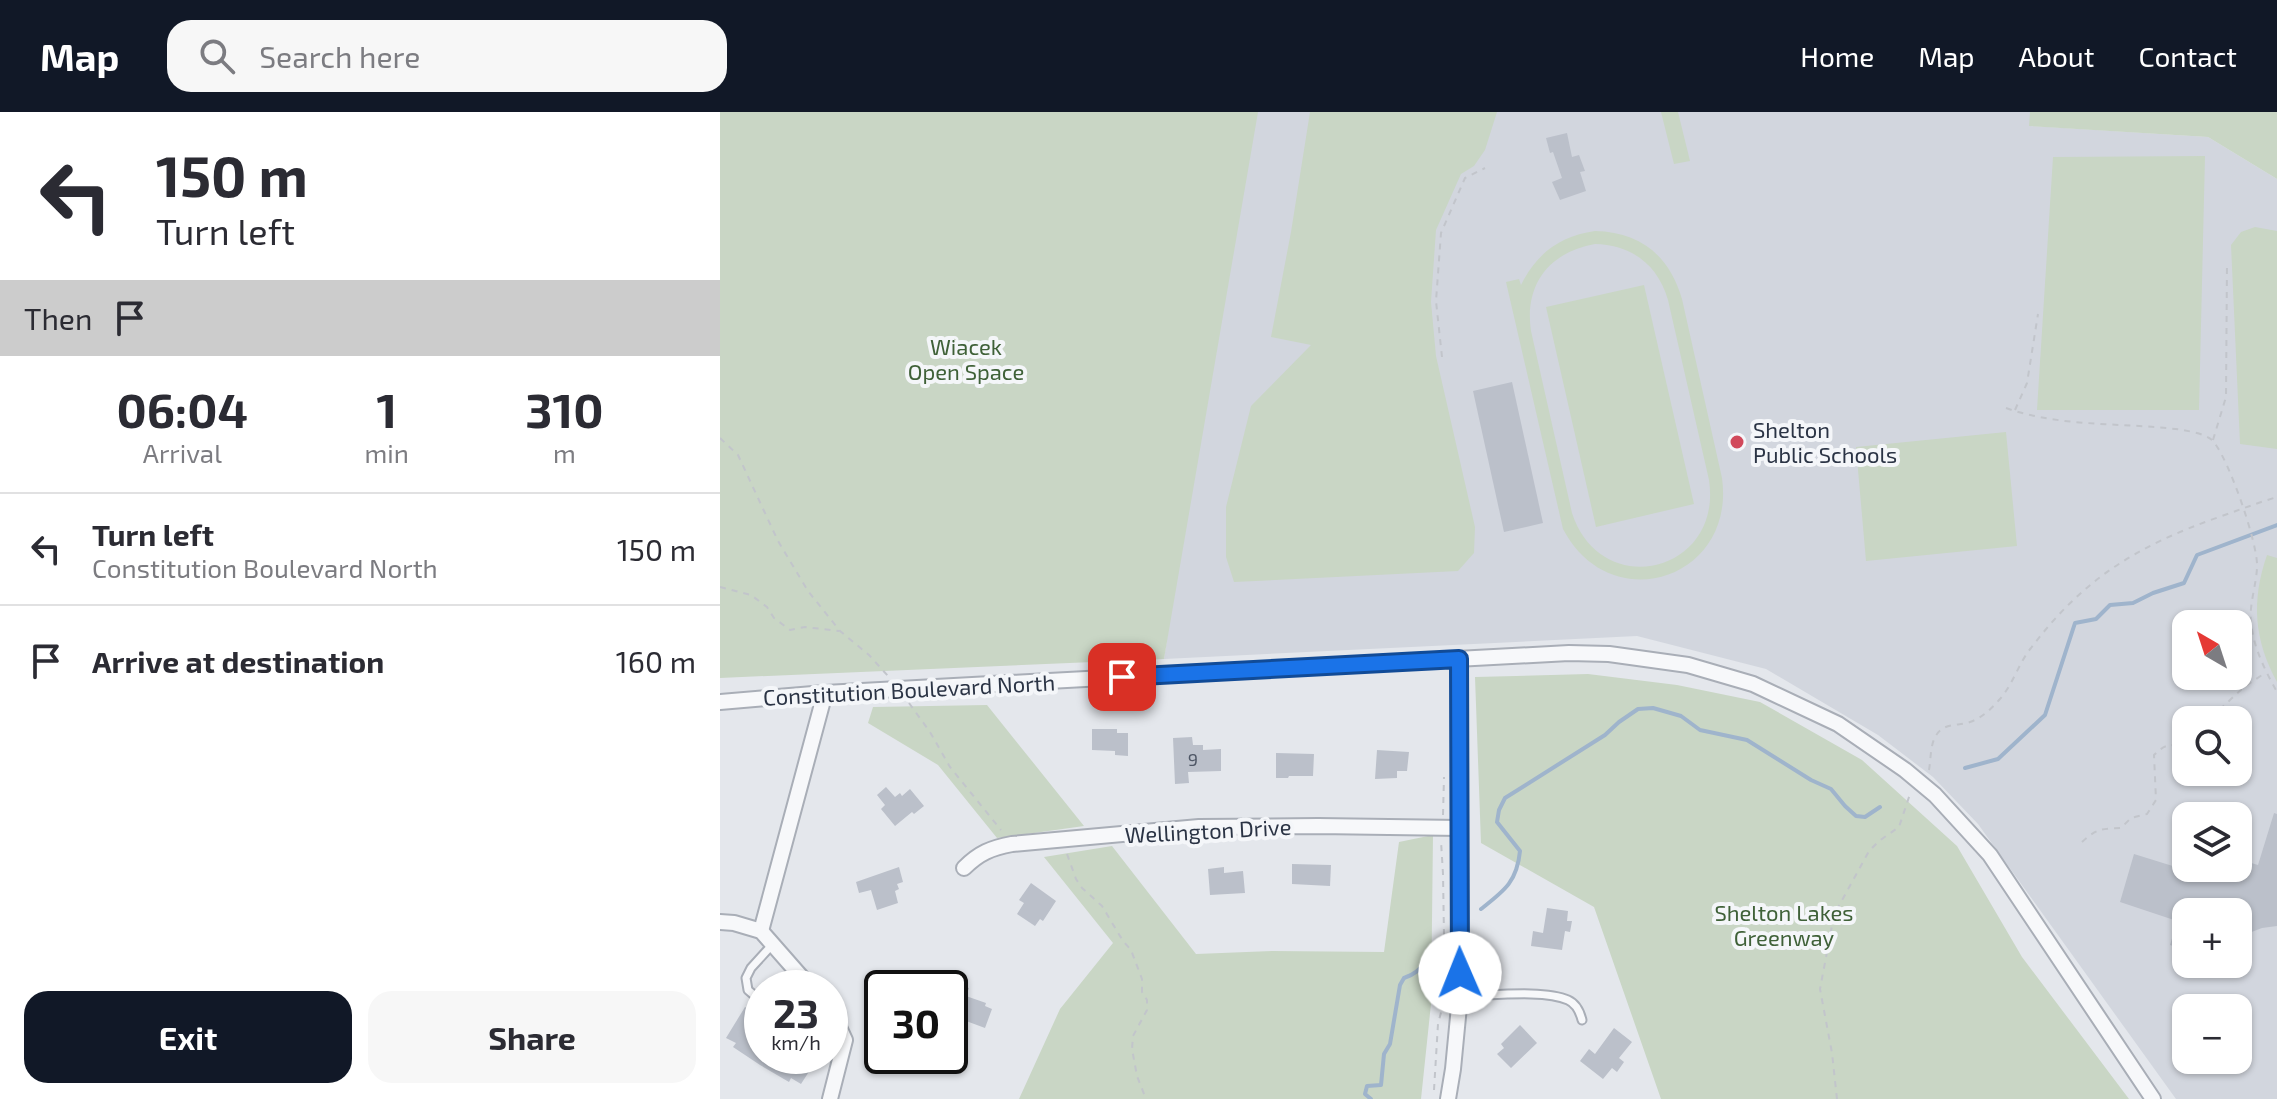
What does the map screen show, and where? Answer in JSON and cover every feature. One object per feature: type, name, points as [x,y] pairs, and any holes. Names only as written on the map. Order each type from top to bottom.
[{"type":"street","name":"Constitution Boulevard North","points":[[720,702],[825,693],[1569,653],[1621,655],[1688,665],[1738,679],[1813,711],[1859,736],[1935,795],[1990,855],[2153,1099]]},
{"type":"street","points":[[1448,1099],[1460,996],[1459,659]]},
{"type":"street","points":[[761,931],[825,693]]},
{"type":"street","name":"Wellington Drive","points":[[964,868],[975,856],[989,849],[1061,838],[1199,827],[1460,828]]},
{"type":"street","points":[[720,922],[761,931],[795,970]]},
{"type":"street","points":[[830,1099],[833,1074]]},
{"type":"lane","points":[[750,970],[772,945]]},
{"type":"lane","points":[[1460,996],[1530,993],[1559,998],[1569,1000],[1579,1009],[1582,1020]]},
{"type":"path","points":[[1442,357],[1436,301],[1441,233],[1465,178],[1485,168]]},
{"type":"path","points":[[2213,441],[2226,397],[2227,262]]},
{"type":"path","points":[[2014,411],[2027,383],[2033,360],[2038,314]]},
{"type":"path","points":[[2006,408],[2028,416],[2052,419],[2183,430],[2213,441],[2228,466],[2258,565],[2250,620],[2259,660],[2277,692]]},
{"type":"path","points":[[720,438],[738,455],[778,541],[808,591],[840,631],[869,655],[897,689],[930,732],[950,767],[1012,844]]},
{"type":"path","points":[[1927,773],[1933,741],[1938,732],[1946,726],[1973,721],[1990,709],[2009,687],[2031,648],[2068,605],[2095,580],[2140,550],[2200,523],[2277,497]]},
{"type":"path","points":[[720,587],[751,595],[790,630],[805,627],[840,631]]},
{"type":"path","points":[[2224,706],[2266,672]]},
{"type":"path","points":[[2082,842],[2097,830],[2121,828],[2131,818],[2147,814],[2156,800],[2154,755],[2172,744]]},
{"type":"path","points":[[1434,1099],[1438,1024],[1445,997],[1441,829],[1444,772]]},
{"type":"path","points":[[1837,1099],[1820,989],[1834,915],[1869,851],[1900,825],[1910,793]]},
{"type":"path","points":[[1061,838],[1076,879],[1110,917],[1131,950],[1142,979],[1147,1010],[1133,1036],[1132,1049],[1137,1076],[1146,1099]]},
{"type":"shaded area","name":"Shelton Public Schools","points":[[1251,112],[2030,112],[2030,126],[2208,137],[2277,179],[2277,1099],[2176,1099],[1978,824],[1933,777],[1878,735],[1766,669],[1637,636],[1164,659],[1223,260]]},
{"type":"green space","name":"Wiacek Open Space","points":[[720,112],[1258,112],[1164,659],[720,678]]},
{"type":"green space","points":[[1310,112],[1497,112],[1485,150],[1474,166],[1461,174],[1436,230],[1431,302],[1436,356],[1475,527],[1474,553],[1458,571],[1234,582],[1226,557],[1226,507],[1251,406],[1311,345],[1271,337]]},
{"type":"green space","points":[[1661,112],[1678,112],[1690,161],[1674,164]]},
{"type":"green space","points":[[2030,112],[2277,112],[2277,179],[2208,137],[2029,126]]},
{"type":"green space","points":[[2205,156],[2199,410],[2037,410],[2053,157]]},
{"type":"green space","points":[[2255,227],[2277,231],[2277,449],[2240,444],[2231,245],[2241,232]]},
{"type":"green space","points":[[1611,232],[1639,241],[1661,258],[1682,299],[1722,478],[1721,513],[1710,541],[1690,563],[1666,576],[1638,579],[1610,574],[1584,557],[1563,529],[1506,282],[1519,279],[1521,285],[1542,255],[1560,242],[1582,233]],"holes":[[[1595,244],[1608,245],[1642,259],[1664,288],[1709,480],[1708,512],[1698,537],[1679,555],[1657,565],[1632,566],[1608,558],[1587,541],[1572,513],[1531,331],[1532,299],[1543,273],[1565,254]]]},
{"type":"green space","points":[[1644,285],[1694,504],[1596,527],[1546,307]]},
{"type":"green space","points":[[2006,432],[2017,546],[1866,561],[1856,447]]},
{"type":"green space","points":[[2267,555],[2277,558],[2277,682],[2263,651],[2257,620],[2259,588]]},
{"type":"green space","name":"Shelton Lakes Greenway","points":[[1588,674],[1677,685],[1760,702],[1862,760],[1957,846],[2022,957],[2129,1099],[1661,1099],[1594,907],[1481,843],[1475,677]]},
{"type":"green space","points":[[987,705],[1084,826],[997,838],[938,765],[868,723],[873,707]]},
{"type":"green space","points":[[1433,835],[1431,1004],[1421,1099],[1019,1099],[1060,1009],[1113,943],[1044,857],[1112,846],[1196,954],[1384,952],[1399,842]]},
{"type":"building","points":[[1567,133],[1572,157],[1579,155],[1585,171],[1580,172],[1586,191],[1560,200],[1552,182],[1562,178],[1546,138]]},
{"type":"building","points":[[1512,382],[1543,523],[1504,532],[1473,391]]},
{"type":"building","points":[[1092,729],[1117,729],[1117,733],[1128,733],[1128,756],[1115,755],[1115,751],[1092,750]]},
{"type":"building","points":[[1192,737],[1193,745],[1203,745],[1203,750],[1221,749],[1221,771],[1188,772],[1189,783],[1175,784],[1173,738]]},
{"type":"building","points":[[1377,750],[1409,752],[1407,771],[1397,771],[1397,778],[1375,779]]},
{"type":"building","points":[[1276,753],[1314,754],[1313,776],[1276,778]]},
{"type":"building","points":[[886,787],[895,797],[900,793],[902,796],[910,789],[924,806],[895,826],[881,809],[885,805],[877,795]]},
{"type":"building","points":[[2274,813],[2277,814],[2277,926],[2252,932],[2252,898],[2172,898],[2172,919],[2120,902],[2134,854],[2172,866],[2172,882],[2252,882],[2252,863],[2258,865]]},
{"type":"building","points":[[1292,864],[1331,865],[1330,886],[1292,884]]},
{"type":"building","points":[[899,867],[903,882],[897,884],[899,889],[895,891],[898,903],[877,910],[871,890],[859,893],[856,882]]},
{"type":"building","points":[[1224,867],[1224,873],[1243,871],[1245,893],[1210,895],[1208,869]]},
{"type":"building","points":[[1031,883],[1056,901],[1043,921],[1040,919],[1035,926],[1017,914],[1024,903],[1019,900]]},
{"type":"building","points":[[1547,908],[1568,911],[1567,921],[1572,921],[1570,932],[1565,931],[1562,950],[1531,946],[1533,931],[1543,933]]},
{"type":"building","points":[[968,997],[986,1003],[985,1006],[992,1009],[985,1028],[968,1022]]},
{"type":"building","points":[[744,1009],[744,1054],[733,1047],[736,1043],[726,1038]]},
{"type":"building","points":[[1520,1025],[1537,1043],[1511,1068],[1497,1054],[1504,1048],[1501,1044]]},
{"type":"building","points":[[1614,1028],[1632,1042],[1619,1058],[1624,1062],[1617,1072],[1612,1068],[1603,1079],[1580,1061],[1589,1049],[1595,1054]]},
{"type":"building","points":[[775,1074],[807,1074],[801,1084],[791,1078],[789,1082]]},
{"type":"waterway","points":[[1965,768],[1998,759],[2045,715],[2075,623],[2096,619],[2110,605],[2133,603],[2184,583],[2197,555],[2277,525]]},
{"type":"waterway","points":[[1481,909],[1508,885],[1518,862],[1520,851],[1497,822],[1505,798],[1605,735],[1638,709],[1653,708],[1681,716],[1700,730],[1747,740],[1831,789],[1856,816],[1865,817],[1880,807]]},
{"type":"waterway","points":[[1371,1099],[1365,1094],[1367,1086],[1381,1085],[1384,1054],[1390,1044],[1400,985],[1404,978],[1437,951]]},
{"type":"place","name":"Shelton Public Schools","points":[[1737,442]]},
{"type":"route","points":[[1122,677],[1459,659],[1460,973]]}]
